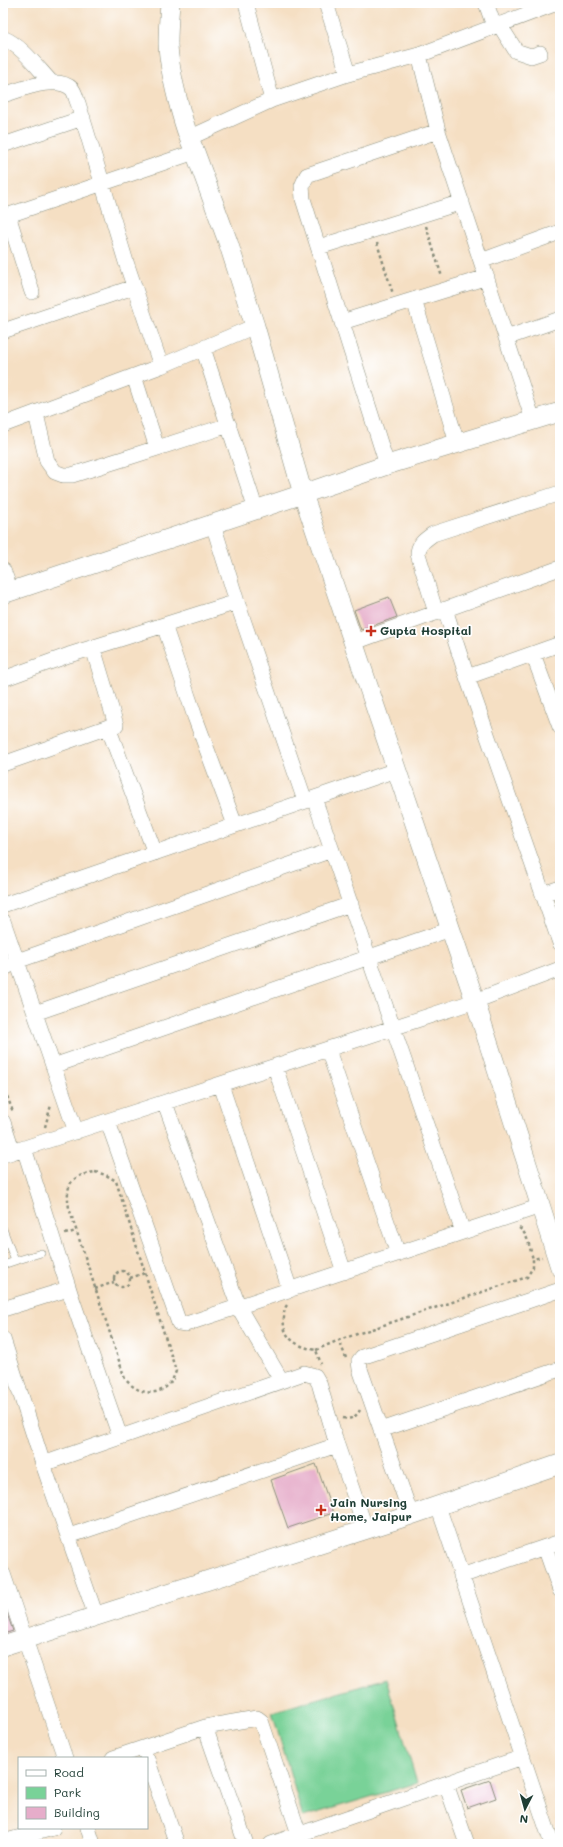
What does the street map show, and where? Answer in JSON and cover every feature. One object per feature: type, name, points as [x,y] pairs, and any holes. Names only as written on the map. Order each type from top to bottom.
[{"type":"street","points":[[170,3],[168,44],[174,78],[192,145],[228,242],[255,326],[303,494],[352,643],[475,1001],[558,1260]]},
{"type":"street","points":[[246,3],[272,100]]},
{"type":"street","points":[[327,3],[348,74]]},
{"type":"street","points":[[486,3],[497,25],[516,51],[531,56],[540,53]]},
{"type":"street","points":[[32,292],[6,216],[102,182],[192,145],[272,100],[348,74],[419,54],[556,3]]},
{"type":"street","points":[[3,38],[23,52],[51,82]]},
{"type":"street","points":[[419,54],[438,131],[532,420]]},
{"type":"street","points":[[3,95],[51,82],[66,85],[72,89],[83,118],[134,287],[161,366]]},
{"type":"street","points":[[3,145],[83,118]]},
{"type":"street","points":[[387,465],[320,247],[303,199],[302,186],[307,176],[438,131]]},
{"type":"street","points":[[320,247],[462,202]]},
{"type":"street","points":[[481,261],[560,232]]},
{"type":"street","points":[[342,322],[487,278]]},
{"type":"street","points":[[3,331],[134,287]]},
{"type":"street","points":[[414,300],[457,443]]},
{"type":"street","points":[[506,338],[560,319]]},
{"type":"street","points":[[3,424],[36,414],[161,366],[255,326]]},
{"type":"street","points":[[203,348],[256,510]]},
{"type":"street","points":[[134,376],[157,448]]},
{"type":"street","points":[[3,570],[7,593],[387,465],[560,412]]},
{"type":"street","points":[[36,414],[47,460],[55,472],[63,475],[72,475],[229,425]]},
{"type":"street","points":[[560,493],[433,534],[423,541],[418,548],[418,554],[467,677],[560,943]]},
{"type":"street","points":[[213,524],[237,602],[310,800],[332,850],[370,957],[463,1232]]},
{"type":"street","points":[[352,643],[560,568]]},
{"type":"street","points":[[3,679],[93,648],[237,602]]},
{"type":"street","points":[[164,625],[235,825]]},
{"type":"street","points":[[467,677],[560,644]]},
{"type":"street","points":[[3,764],[116,725],[93,648]]},
{"type":"street","points":[[533,654],[560,727]]},
{"type":"street","points":[[108,727],[155,853]]},
{"type":"street","points":[[3,905],[396,770]]},
{"type":"street","points":[[3,969],[17,961],[332,850]]},
{"type":"street","points":[[543,894],[560,888]]},
{"type":"street","points":[[35,1013],[351,904]]},
{"type":"street","points":[[3,921],[76,1132]]},
{"type":"street","points":[[53,1066],[451,929]]},
{"type":"street","points":[[13,1152],[475,1001],[560,969]]},
{"type":"street","points":[[328,1050],[398,1254]]},
{"type":"street","points":[[275,1067],[344,1272]]},
{"type":"street","points":[[220,1085],[290,1295]]},
{"type":"street","points":[[165,1103],[239,1308],[281,1380]]},
{"type":"street","points":[[8,1117],[13,1152],[68,1289],[120,1437]]},
{"type":"street","points":[[108,1122],[179,1323],[186,1324],[290,1295],[344,1272],[541,1206]]},
{"type":"street","points":[[3,1309],[68,1289]]},
{"type":"street","points":[[411,1515],[360,1369],[359,1360],[362,1357],[560,1290]]},
{"type":"street","points":[[3,1339],[43,1464],[96,1616]]},
{"type":"street","points":[[381,1430],[560,1369]]},
{"type":"street","points":[[43,1464],[304,1373],[315,1376],[319,1383],[337,1445],[366,1530]]},
{"type":"street","points":[[68,1536],[337,1445]]},
{"type":"street","points":[[3,1646],[366,1530],[560,1464]]},
{"type":"street","points":[[438,1506],[552,1844]]},
{"type":"street","points":[[461,1576],[560,1542]]},
{"type":"street","points":[[545,1547],[560,1590]]},
{"type":"street","points":[[3,1574],[26,1638],[65,1757]]},
{"type":"street","points":[[125,1757],[146,1755],[205,1727],[252,1717],[257,1718],[261,1721],[299,1834]]},
{"type":"street","points":[[205,1727],[246,1844]]},
{"type":"street","points":[[271,1844],[522,1757]]},
{"type":"street","points":[[148,1761],[176,1844]]},
{"type":"street","points":[[446,1784],[467,1844]]},
{"type":"street","points":[[3,1842],[49,1829]]},
{"type":"street","points":[[88,1829],[92,1844]]},
{"type":"lane","points":[[3,1229],[15,1261]]},
{"type":"lane","points":[[3,1265],[41,1254]]},
{"type":"path","points":[[419,228],[426,226],[442,279]]},
{"type":"path","points":[[376,241],[393,294]]},
{"type":"path","points":[[386,296],[400,292]]},
{"type":"path","points":[[3,1085],[8,1117]]},
{"type":"path","points":[[40,1128],[46,1126],[51,1104]]},
{"type":"path","points":[[95,1172],[106,1175],[116,1181],[176,1371],[173,1381],[166,1388],[143,1392],[133,1388],[125,1379],[76,1231],[67,1200],[68,1188],[73,1179],[82,1174],[95,1172]]},
{"type":"path","points":[[290,1295],[284,1308],[283,1321],[285,1334],[301,1347],[316,1350],[340,1340],[527,1277],[533,1267],[533,1259],[522,1229],[516,1226]]},
{"type":"path","points":[[65,1234],[76,1231]]},
{"type":"path","points":[[533,1259],[558,1260]]},
{"type":"path","points":[[119,1271],[128,1273],[130,1278],[129,1284],[125,1287],[119,1287],[114,1282],[114,1276],[119,1271]]},
{"type":"path","points":[[130,1278],[145,1273]]},
{"type":"path","points":[[96,1289],[114,1282]]},
{"type":"path","points":[[340,1340],[347,1362]]},
{"type":"path","points":[[316,1350],[323,1371]]},
{"type":"path","points":[[337,1414],[348,1419],[355,1417],[360,1411],[361,1404]]},
{"type":"green space","points":[[386,1679],[417,1783],[303,1817],[272,1712]]},
{"type":"building","points":[[389,597],[397,617],[361,630],[354,610]]},
{"type":"building","points":[[316,1464],[333,1513],[288,1528],[271,1480]]},
{"type":"building","points":[[3,1602],[13,1631],[3,1634]]},
{"type":"building","points":[[490,1780],[496,1798],[467,1808],[461,1790]]},
{"type":"place","name":"Gupta Hospital","points":[[371,631]]},
{"type":"place","name":"Jain Nursing Home, Jaipur","points":[[321,1510]]}]
